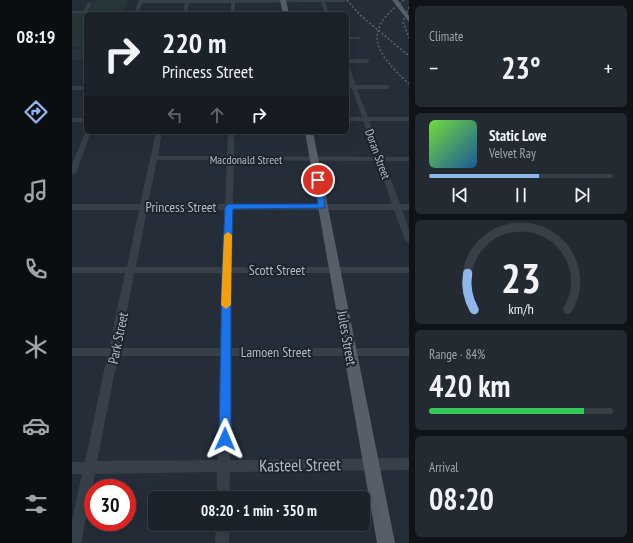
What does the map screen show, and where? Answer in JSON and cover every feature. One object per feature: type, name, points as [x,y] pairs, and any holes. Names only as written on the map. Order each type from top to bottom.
[{"type":"main road","points":[[395,0],[406,13]]},
{"type":"main road","points":[[402,0],[406,13]]},
{"type":"main road","points":[[283,1],[286,12]]},
{"type":"main road","name":"Jules Street","points":[[308,134],[386,543]]},
{"type":"street","points":[[137,12],[141,1],[344,1]]},
{"type":"street","points":[[185,12],[188,1]]},
{"type":"street","points":[[233,1],[233,12]]},
{"type":"street","points":[[323,1],[326,12]]},
{"type":"street","points":[[72,12],[85,12],[90,3]]},
{"type":"street","points":[[349,38],[360,38]]},
{"type":"street","points":[[349,61],[367,61]]},
{"type":"street","points":[[350,87],[387,87]]},
{"type":"street","name":"Doran Street","points":[[350,87],[365,119],[409,240]]},
{"type":"street","points":[[72,88],[84,88]]},
{"type":"street","points":[[349,119],[409,119]]},
{"type":"street","points":[[72,120],[84,120]]},
{"type":"street","points":[[72,173],[75,160],[87,134]]},
{"type":"street","name":"Park Street","points":[[74,543],[132,270],[159,134]]},
{"type":"street","points":[[223,491],[231,134]]},
{"type":"street","name":"Macdonald Street","points":[[154,158],[409,159]]},
{"type":"street","name":"Princess Street","points":[[72,207],[409,207]]},
{"type":"street","name":"Scott Street","points":[[72,270],[409,270]]},
{"type":"street","name":"Lamoen Street","points":[[72,352],[409,352]]},
{"type":"street","name":"Kasteel Street","points":[[72,468],[409,464]]},
{"type":"street","points":[[222,543],[223,531]]},
{"type":"shaded area","points":[[96,0],[128,0],[121,12],[88,12]]},
{"type":"shaded area","points":[[72,13],[84,13],[84,47],[72,47]]},
{"type":"shaded area","points":[[72,49],[84,49],[84,61],[72,60]]},
{"type":"railway","points":[[347,0],[360,15],[379,31]]},
{"type":"railway","points":[[379,31],[382,22],[390,11],[404,0]]},
{"type":"railway","points":[[409,7],[403,22],[409,38]]},
{"type":"railway","points":[[379,31],[409,56]]},
{"type":"railway","points":[[379,31],[378,42],[381,52],[397,73],[409,84]]},
{"type":"slow traffic","points":[[226,305],[228,235]]},
{"type":"route","points":[[225,439],[229,207],[322,206],[318,180]]}]
